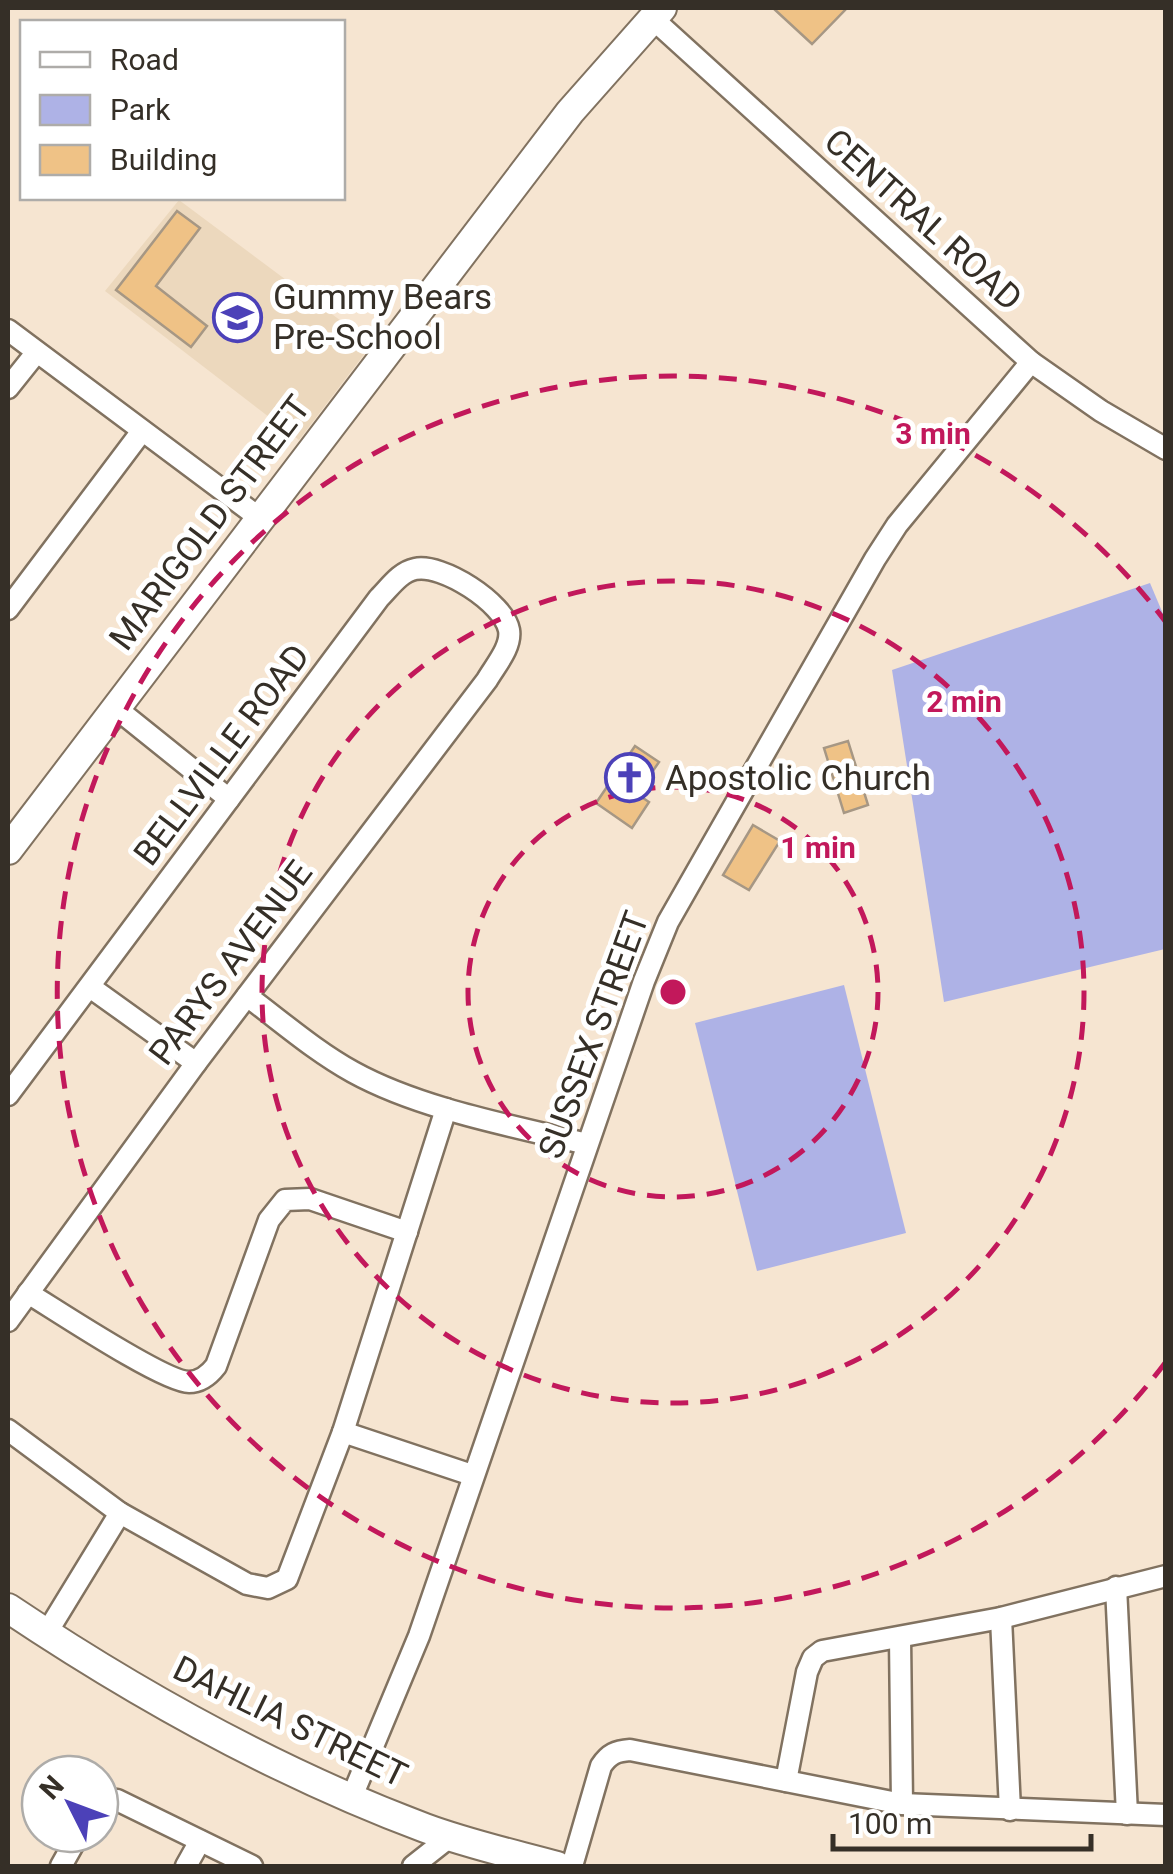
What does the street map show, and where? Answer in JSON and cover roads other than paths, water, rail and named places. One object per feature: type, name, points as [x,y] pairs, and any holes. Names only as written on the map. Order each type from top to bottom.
[{"type":"street","name":"CENTRAL ROAD","points":[[657,13],[1031,362],[1101,411],[1166,449]]},
{"type":"street","name":"MARIGOLD STREET","points":[[8,850],[570,112],[657,13]]},
{"type":"street","points":[[8,330],[260,519]]},
{"type":"street","points":[[8,388],[36,353]]},
{"type":"street","name":"SUSSEX STREET","points":[[351,1799],[419,1636],[653,956],[692,878],[875,558],[897,525],[1031,362]]},
{"type":"street","points":[[8,609],[142,431]]},
{"type":"street","name":"BELLVILLE ROAD","points":[[8,1095],[379,598],[412,569],[442,571],[490,604],[510,633],[507,645]]},
{"type":"street","name":"PARYS AVENUE","points":[[8,1320],[196,1062],[487,680],[507,645]]},
{"type":"street","points":[[117,709],[229,799]]},
{"type":"street","points":[[90,987],[196,1062]]},
{"type":"street","points":[[247,996],[357,1074],[446,1109],[587,1144]]},
{"type":"street","points":[[8,1430],[120,1512],[247,1584],[268,1588],[287,1579],[343,1432],[446,1109]]},
{"type":"street","points":[[28,1293],[122,1350],[178,1380],[192,1382],[209,1375],[216,1366],[269,1220],[285,1200],[310,1199],[407,1232]]},
{"type":"street","points":[[343,1432],[472,1475]]},
{"type":"street","points":[[46,1634],[120,1512]]},
{"type":"street","points":[[786,1781],[812,1658],[833,1648],[1001,1618],[1166,1576]]},
{"type":"street","points":[[1116,1588],[1127,1814]]},
{"type":"street","name":"DAHLIA STREET","points":[[8,1608],[187,1717],[351,1799],[452,1836],[557,1866]]},
{"type":"street","points":[[1001,1618],[1010,1810]]},
{"type":"street","points":[[900,1638],[902,1804]]},
{"type":"street","points":[[572,1866],[601,1766],[618,1751],[716,1764],[902,1804],[1166,1815]]},
{"type":"street","points":[[120,1802],[252,1866]]},
{"type":"street","points":[[412,1866],[452,1836]]},
{"type":"street","points":[[186,1866],[200,1841]]},
{"type":"place","name":"Gummy Bears Pre-School","points":[[238,317]]},
{"type":"place","name":"Apostolic Church","points":[[630,778]]}]
